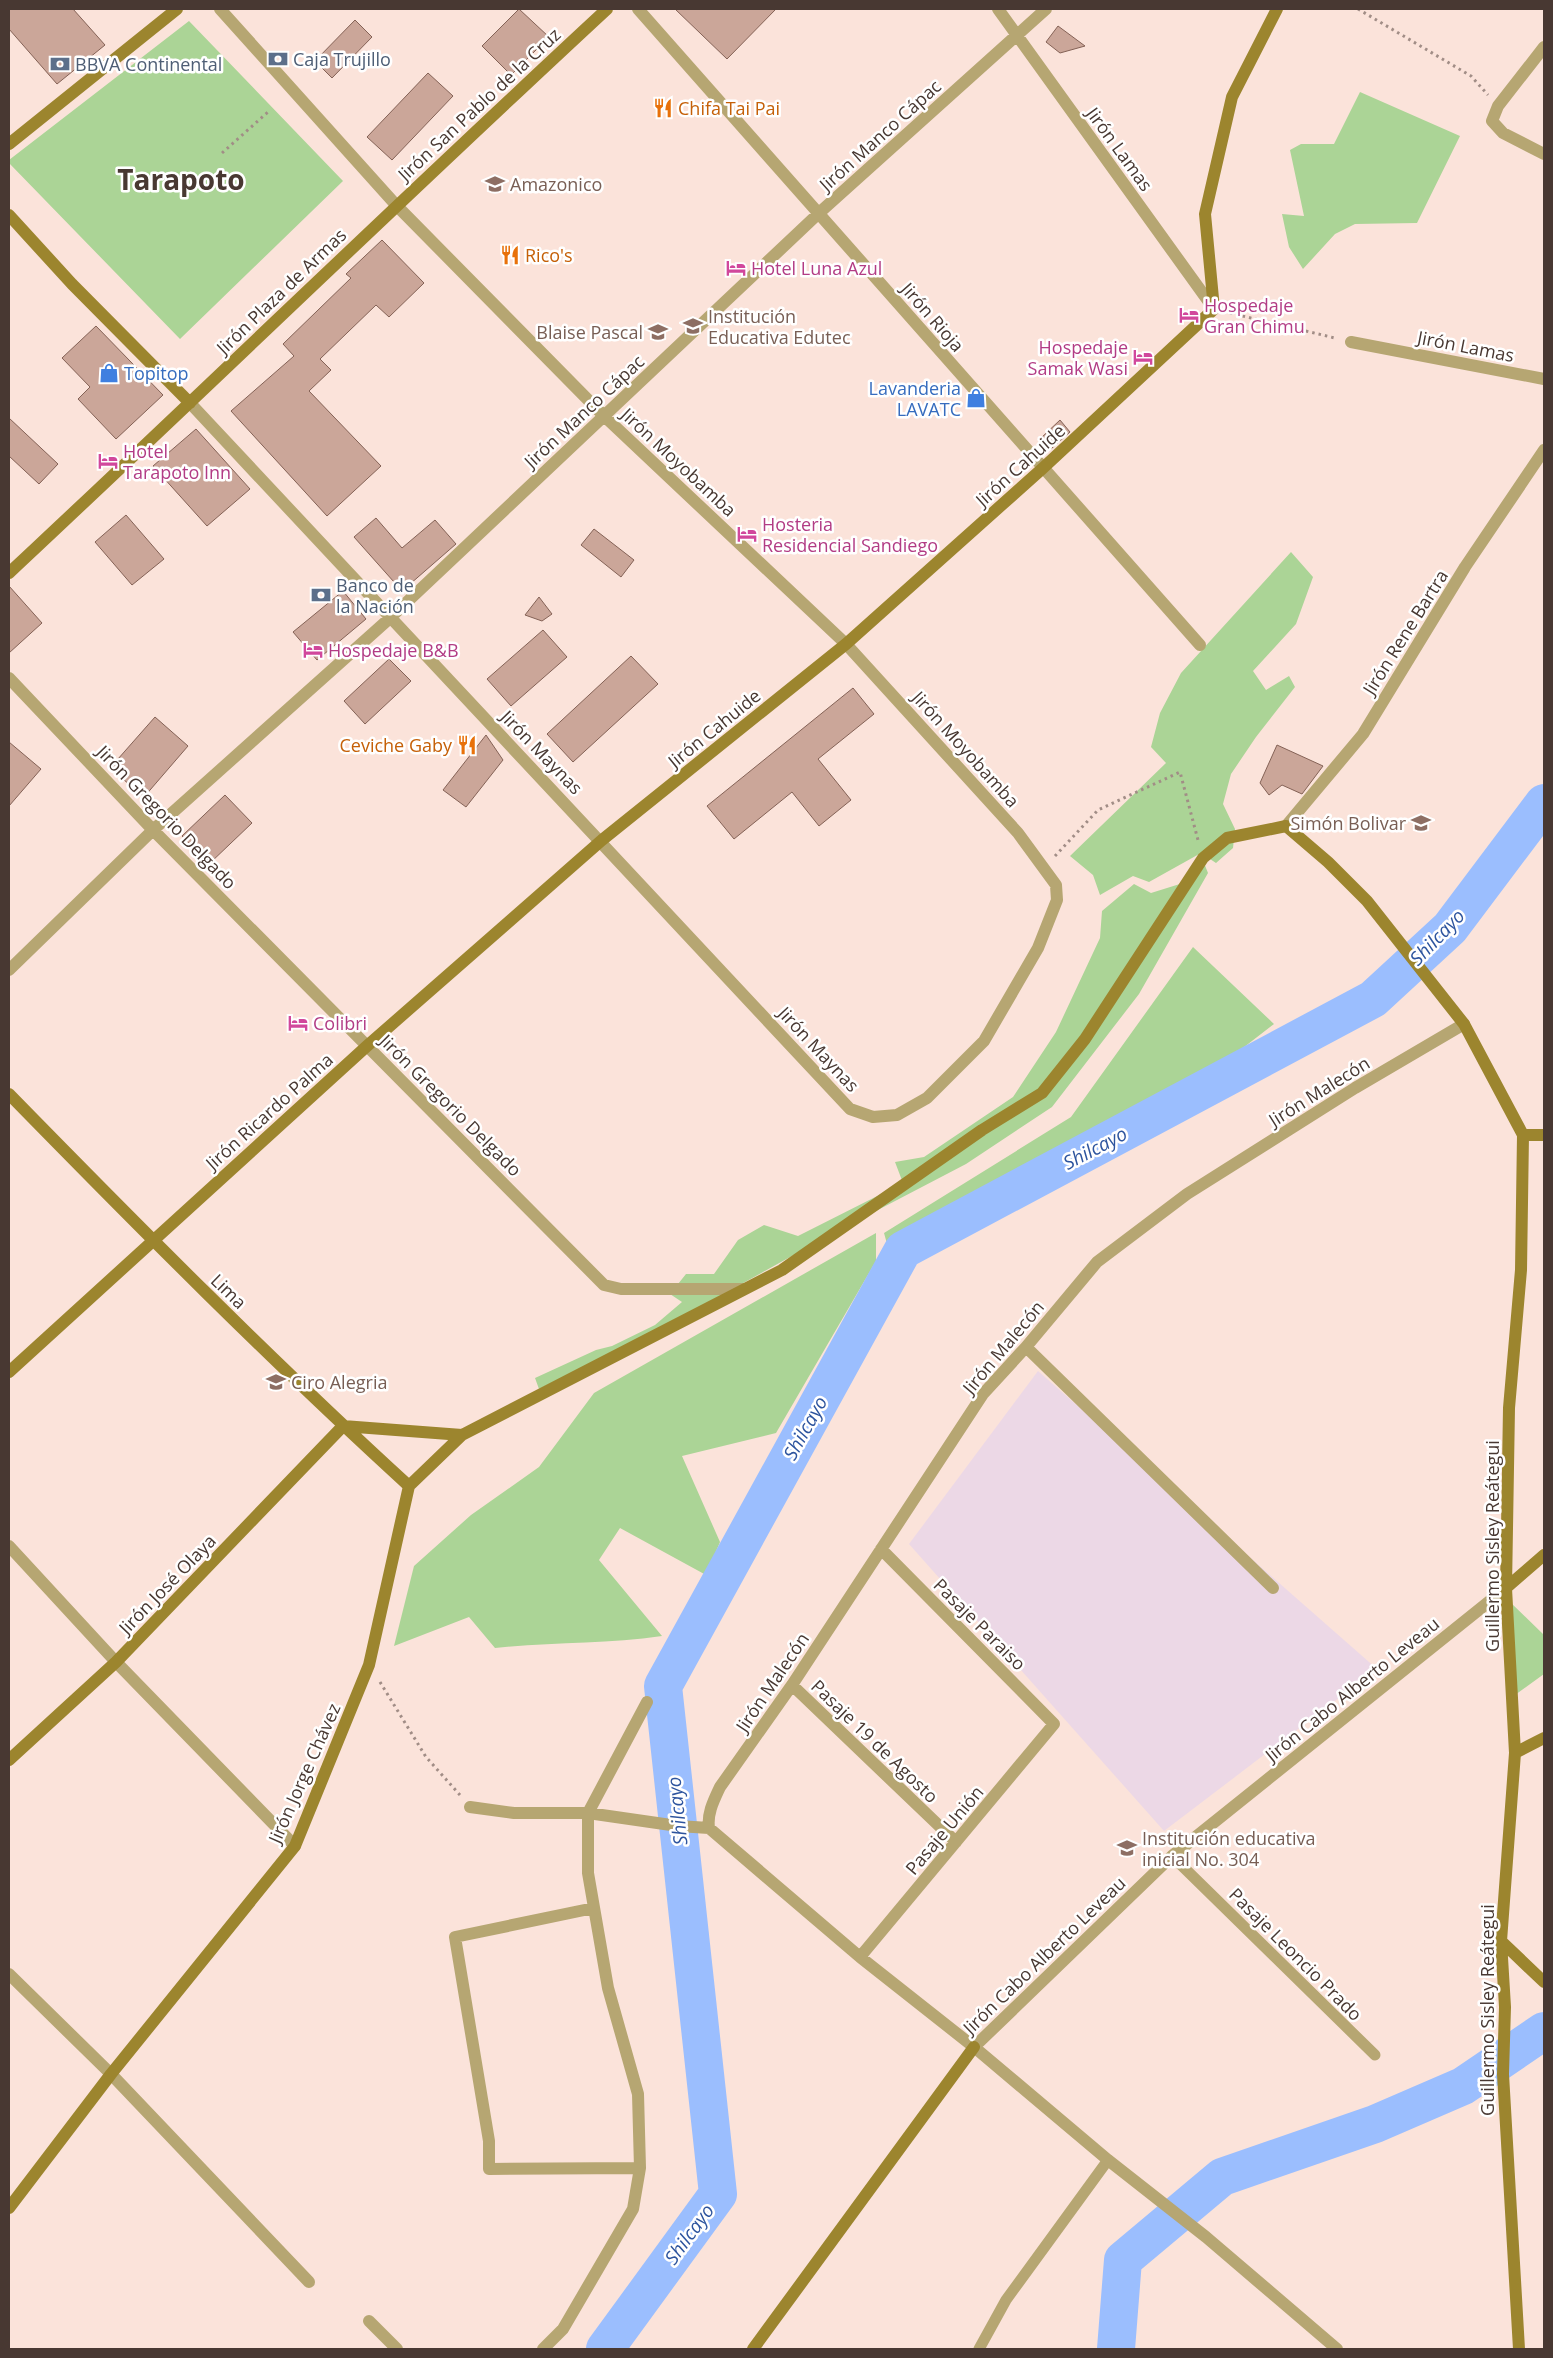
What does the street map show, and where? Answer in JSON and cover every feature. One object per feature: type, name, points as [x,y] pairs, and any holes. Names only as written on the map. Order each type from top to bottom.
[{"type":"street","points":[[9,144],[177,9]]},
{"type":"street","points":[[220,9],[396,205]]},
{"type":"street","name":"Jirón San Pablo de la Cruz","points":[[396,205],[607,9]]},
{"type":"street","name":"Jirón Rioja","points":[[638,9],[1200,645]]},
{"type":"street","name":"Jirón Lamas","points":[[998,9],[1214,309]]},
{"type":"street","name":"Jirón Manco Cápac","points":[[9,970],[153,830],[390,618],[819,213],[1046,9]]},
{"type":"street","points":[[1214,309],[1205,214],[1232,97],[1277,9]]},
{"type":"street","points":[[1544,47],[1498,106],[1492,121],[1503,133],[1544,154]]},
{"type":"street","name":"Jirón Plaza de Armas","points":[[9,573],[190,404],[396,205]]},
{"type":"street","name":"Jirón Moyobamba","points":[[396,205],[604,416],[846,644],[1018,833],[1056,885],[1057,900],[1038,948],[984,1042],[927,1098],[897,1116],[873,1117]]},
{"type":"street","points":[[9,215],[72,284],[190,404]]},
{"type":"street","name":"Jirón Cahuide","points":[[602,840],[846,644],[1043,468],[1214,309]]},
{"type":"street","name":"Jirón Lamas","points":[[1351,342],[1544,380]]},
{"type":"street","name":"Jirón Maynas","points":[[190,404],[390,618],[602,840],[850,1109],[873,1117]]},
{"type":"street","name":"Jirón Rene Bartra","points":[[1286,826],[1363,734],[1465,567],[1544,450]]},
{"type":"street","name":"Jirón Gregorio Delgado","points":[[9,678],[153,830],[604,1285],[621,1289],[743,1289]]},
{"type":"street","points":[[409,1486],[462,1435],[782,1270],[982,1130],[1042,1092],[1085,1039],[1202,858],[1227,838],[1286,826]]},
{"type":"street","name":"Guillermo Sisley Reátegui","points":[[1286,826],[1328,862],[1367,902],[1464,1024],[1523,1135],[1521,1270],[1509,1408],[1506,1588],[1515,1753],[1501,1941],[1505,2007],[1502,2074],[1519,2349]]},
{"type":"street","name":"Jirón Ricardo Palma","points":[[9,1372],[367,1046],[602,840]]},
{"type":"street","name":"Jirón Malecón","points":[[709,1828],[708,1820],[712,1802],[720,1787],[792,1685],[983,1394],[1026,1347],[1097,1262],[1187,1194],[1355,1088],[1464,1024]]},
{"type":"street","name":"Lima","points":[[9,1094],[152,1241],[343,1426],[409,1486]]},
{"type":"street","points":[[1523,1135],[1544,1135]]},
{"type":"street","points":[[1026,1347],[1274,1588]]},
{"type":"street","points":[[343,1426],[462,1435]]},
{"type":"street","name":"Jirón José Olaya","points":[[9,1760],[116,1662],[343,1426]]},
{"type":"street","name":"Jirón Jorge Chávez","points":[[9,2208],[111,2074],[295,1846],[369,1665],[409,1486]]},
{"type":"street","points":[[9,1546],[116,1662],[295,1846]]},
{"type":"street","name":"Pasaje Paraiso","points":[[881,1549],[1054,1724]]},
{"type":"street","name":"Jirón Cabo Alberto Leveau","points":[[753,2349],[974,2047],[1172,1856],[1506,1588],[1544,1554]]},
{"type":"street","name":"Pasaje 19 de Agosto","points":[[792,1685],[956,1842]]},
{"type":"street","points":[[543,2349],[563,2329],[633,2209],[640,2168],[638,2094],[608,1988],[588,1873],[588,1813],[647,1702]]},
{"type":"street","name":"Pasaje Unión","points":[[860,1958],[1054,1724]]},
{"type":"street","points":[[1515,1753],[1544,1738]]},
{"type":"street","points":[[470,1807],[514,1813],[588,1813],[670,1825],[709,1828],[860,1958],[974,2047],[1108,2160],[1206,2236],[1337,2349]]},
{"type":"street","points":[[594,1908],[455,1937],[489,2141],[489,2169],[640,2168]]},
{"type":"street","points":[[1501,1941],[1540,1978]]},
{"type":"street","points":[[9,1974],[111,2074],[309,2282]]},
{"type":"street","points":[[369,2321],[397,2349]]},
{"type":"lane","name":"Pasaje Leoncio Prado","points":[[1172,1856],[1375,2056]]},
{"type":"lane","points":[[980,2349],[1006,2300],[1108,2160]]},
{"type":"path","points":[[1358,9],[1471,76],[1498,106]]},
{"type":"path","points":[[222,153],[268,112]]},
{"type":"path","points":[[1214,309],[1351,342]]},
{"type":"path","points":[[1056,854],[1098,810],[1180,772],[1202,858]]},
{"type":"path","points":[[369,1665],[426,1757],[470,1807]]},
{"type":"shaded area","points":[[1038,1371],[1377,1669],[1164,1831],[909,1544]]},
{"type":"green space","points":[[189,21],[343,181],[180,339],[9,163],[9,160]]},
{"type":"green space","points":[[1360,92],[1460,136],[1417,223],[1355,224],[1335,234],[1303,269],[1289,247],[1282,214],[1304,216],[1290,150],[1301,144],[1334,144]]},
{"type":"green space","points":[[1291,552],[1313,577],[1296,624],[1253,671],[1266,690],[1289,676],[1295,687],[1256,737],[1231,774],[1223,804],[1235,829],[1233,848],[1216,863],[1201,853],[1149,882],[1133,876],[1100,895],[1093,875],[1070,856],[1166,763],[1151,747],[1160,713],[1181,673]]},
{"type":"green space","points":[[1204,863],[1208,873],[1139,994],[1052,1107],[966,1164],[828,1236],[653,1333],[539,1389],[535,1378],[596,1350],[612,1346],[655,1325],[682,1302],[670,1294],[686,1274],[714,1274],[738,1240],[764,1225],[798,1236],[903,1183],[895,1162],[924,1157],[1013,1097],[1056,1032],[1100,938],[1102,911],[1134,884],[1151,893],[1183,883]]},
{"type":"green space","points":[[1193,947],[1274,1024],[1217,1068],[995,1186],[889,1251],[884,1233],[1071,1117]]},
{"type":"green space","points":[[876,1233],[876,1261],[776,1433],[682,1456],[720,1542],[706,1575],[620,1528],[599,1560],[662,1636],[495,1648],[469,1617],[394,1646],[414,1566],[471,1515],[539,1467],[594,1393]]},
{"type":"green space","points":[[1510,1602],[1544,1635],[1544,1674],[1508,1700]]},
{"type":"building","name":"BBVA Continental","points":[[9,9],[73,9],[105,45],[57,84],[9,29]]},
{"type":"building","points":[[519,9],[549,37],[511,75],[482,46]]},
{"type":"building","points":[[675,9],[776,9],[727,59]]},
{"type":"building","points":[[355,20],[372,37],[332,78],[315,61]]},
{"type":"building","points":[[1058,26],[1085,46],[1060,53],[1046,42]]},
{"type":"building","points":[[428,73],[453,96],[392,160],[367,137]]},
{"type":"building","points":[[382,240],[424,283],[389,317],[376,305],[320,359],[331,370],[309,391],[381,466],[327,516],[231,411],[294,356],[283,344],[351,278],[346,274]]},
{"type":"building","name":"Topitop","points":[[96,326],[163,395],[116,439],[78,399],[90,387],[62,358]]},
{"type":"building","points":[[9,418],[58,464],[39,484],[9,456]]},
{"type":"building","points":[[1060,420],[1070,432],[1051,449],[1041,438]]},
{"type":"building","points":[[196,429],[250,489],[207,526],[153,466]]},
{"type":"building","points":[[126,515],[164,559],[132,585],[95,542]]},
{"type":"building","points":[[376,518],[402,548],[435,520],[456,544],[402,591],[354,537]]},
{"type":"building","points":[[594,529],[634,560],[621,577],[581,545]]},
{"type":"building","points":[[9,586],[42,623],[9,653]]},
{"type":"building","points":[[343,591],[366,619],[317,660],[293,632]]},
{"type":"building","points":[[539,597],[552,614],[542,621],[525,615]]},
{"type":"building","points":[[543,630],[567,657],[511,706],[487,679]]},
{"type":"building","points":[[631,656],[658,684],[573,762],[547,734]]},
{"type":"building","points":[[389,659],[411,681],[365,724],[344,701]]},
{"type":"building","points":[[853,688],[874,714],[818,759],[851,800],[819,826],[792,792],[734,839],[707,806]]},
{"type":"building","points":[[155,717],[188,746],[144,797],[110,768]]},
{"type":"building","points":[[486,735],[503,760],[466,807],[443,790]]},
{"type":"building","points":[[9,742],[41,769],[9,806]]},
{"type":"building","points":[[1277,745],[1323,766],[1302,794],[1282,785],[1269,795],[1260,783]]},
{"type":"building","points":[[225,795],[252,823],[209,864],[182,836]]},
{"type":"waterway","name":"Shilcayo","points":[[605,2349],[718,2194],[663,1686],[903,1250],[1373,999],[1450,928],[1544,803]]},
{"type":"waterway","points":[[1116,2349],[1123,2260],[1222,2177],[1375,2124],[1463,2086],[1544,2031]]},
{"type":"place","name":"Caja Trujillo","points":[[278,59]]},
{"type":"place","name":"BBVA Continental","points":[[60,64]]},
{"type":"place","name":"Chifa Tai Pai","points":[[663,108]]},
{"type":"place","name":"Amazonico","points":[[495,184]]},
{"type":"place","name":"Rico's","points":[[510,255]]},
{"type":"place","name":"Hotel Luna Azul","points":[[736,268]]},
{"type":"place","name":"Hospedaje Gran Chimu","points":[[1189,315]]},
{"type":"place","name":"Institución Educativa Edutec","points":[[693,326]]},
{"type":"place","name":"Blaise Pascal","points":[[658,332]]},
{"type":"place","name":"Hospedaje Samak Wasi","points":[[1143,357]]},
{"type":"place","name":"Topitop","points":[[109,373]]},
{"type":"place","name":"Lavanderia LAVATC","points":[[976,398]]},
{"type":"place","name":"Hotel Tarapoto Inn","points":[[108,461]]},
{"type":"place","name":"Hosteria Residencial Sandiego","points":[[747,534]]},
{"type":"place","name":"Banco de la Nación","points":[[321,595]]},
{"type":"place","name":"Hospedaje B&B","points":[[313,650]]},
{"type":"place","name":"Ceviche Gaby","points":[[467,745]]},
{"type":"place","name":"Simón Bolivar","points":[[1421,823]]},
{"type":"place","name":"Colibri","points":[[298,1023]]},
{"type":"place","name":"Ciro Alegria","points":[[276,1382]]},
{"type":"place","name":"Institución educativa inicial No. 304","points":[[1127,1848]]},
{"type":"district","name":"Tarapoto","points":[[181,179]]}]
